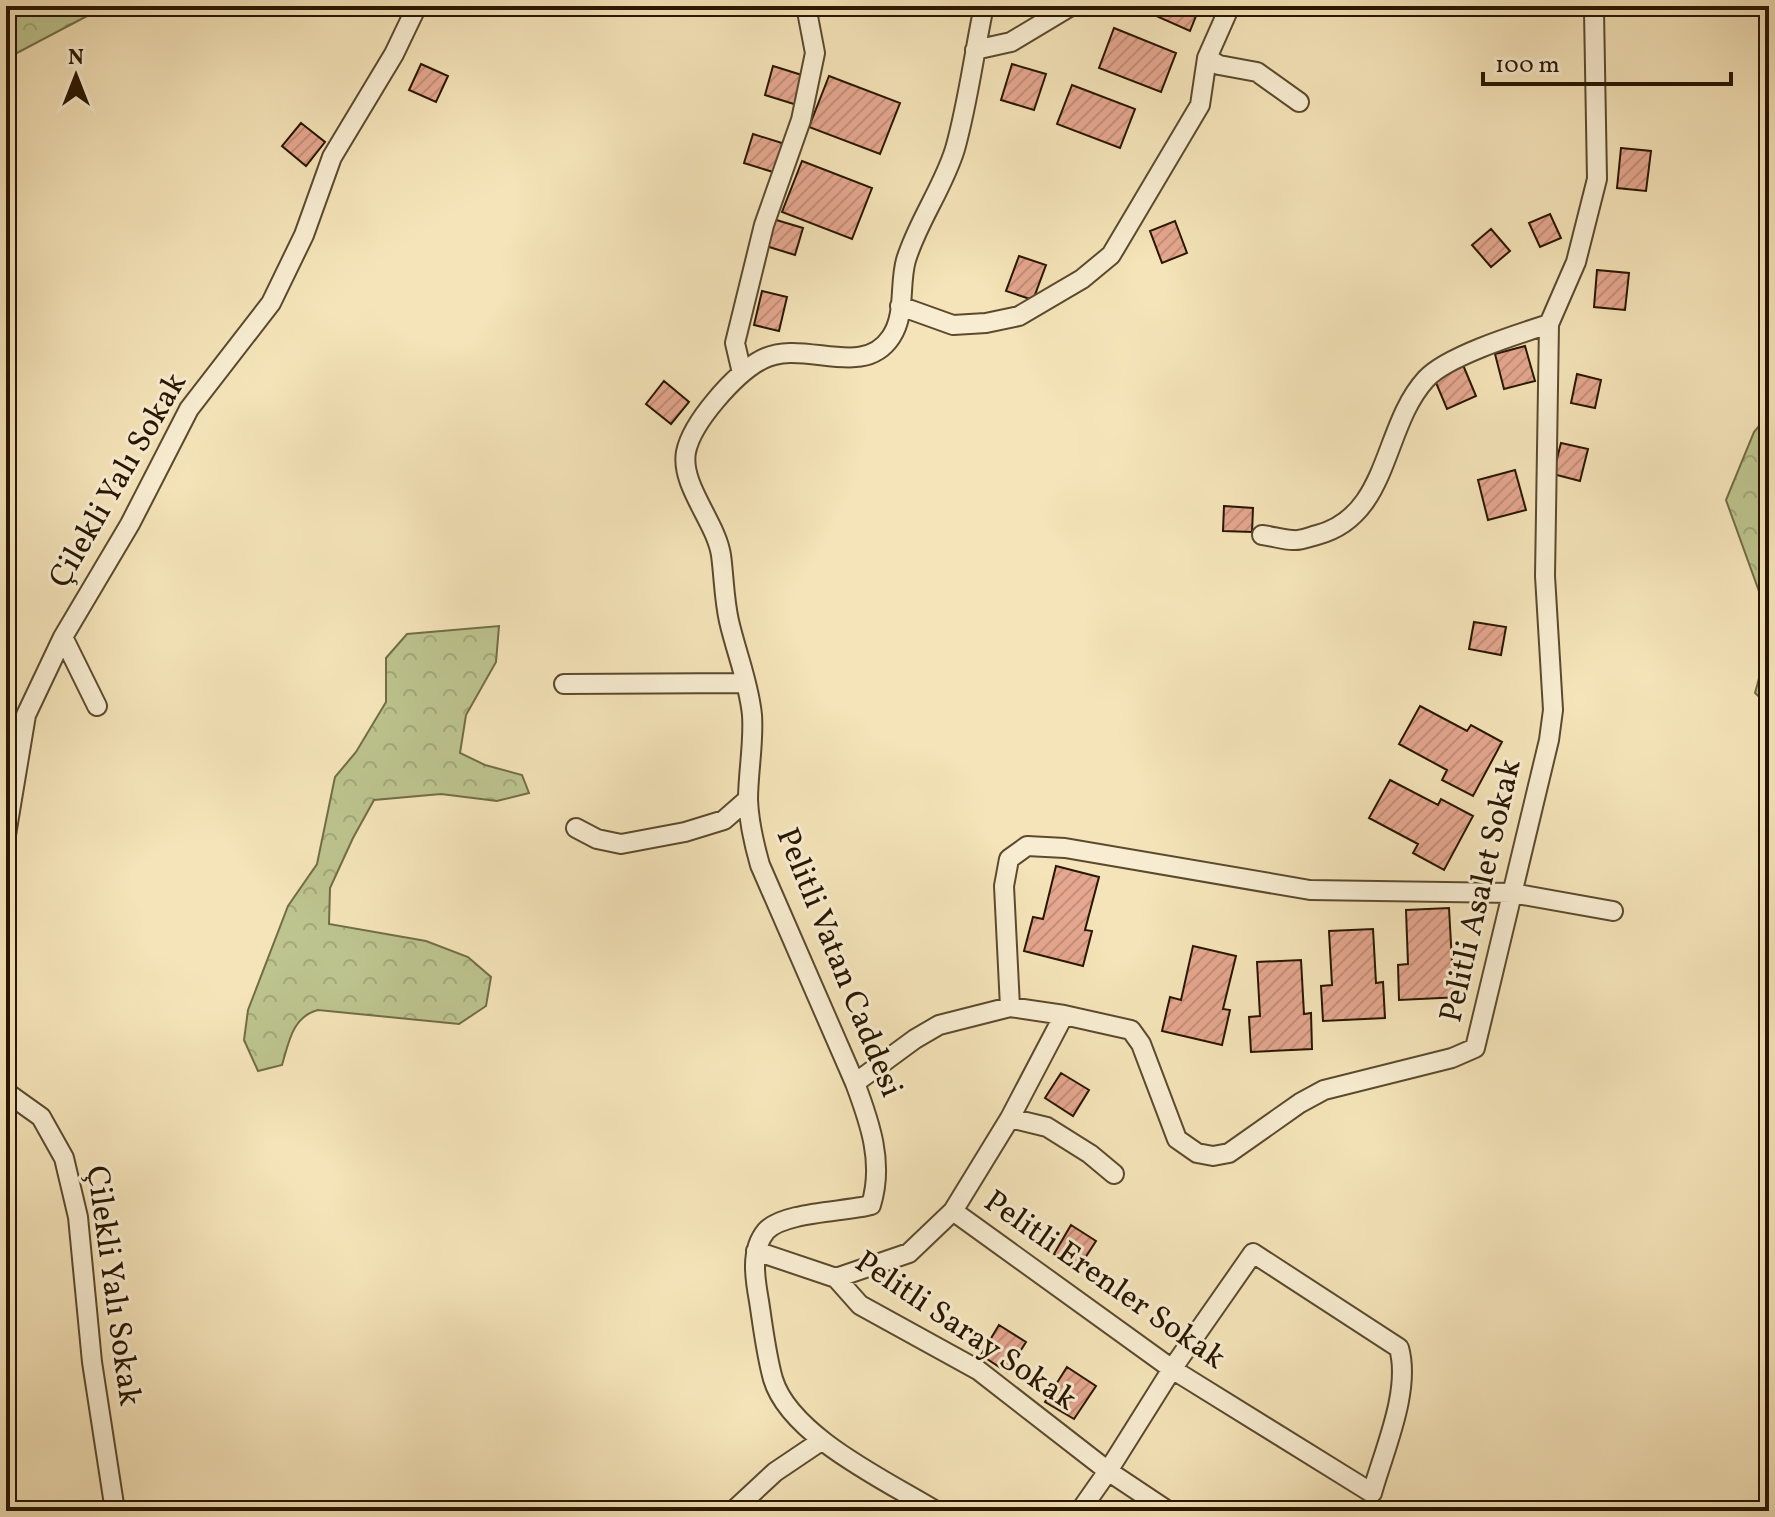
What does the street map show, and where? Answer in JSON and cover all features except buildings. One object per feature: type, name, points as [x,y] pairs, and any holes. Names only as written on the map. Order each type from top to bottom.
[{"type":"street","name":"Çilekli Yalı Sokak","points":[[6,835],[26,715],[63,637],[130,524],[189,409],[271,303],[304,235],[332,157],[394,54],[417,6]]},
{"type":"street","points":[[742,373],[735,343],[764,225],[801,120],[815,53],[806,6]]},
{"type":"street","name":"Pelitli Vatan Caddesi","points":[[756,1251],[766,1231],[785,1218],[871,1205],[877,1158],[867,1114],[855,1083],[760,865],[751,833],[748,799],[752,733],[745,683],[728,619],[720,553],[713,529],[689,476],[685,454],[691,438],[718,397],[742,373],[762,359],[785,351],[856,359],[877,350],[891,338],[900,306],[906,260],[954,150],[984,6]]},
{"type":"street","points":[[975,50],[1011,42],[1071,6]]},
{"type":"street","points":[[900,306],[953,325],[986,323],[1019,316],[1082,279],[1111,255],[1200,105],[1207,58],[1230,6]]},
{"type":"street","name":"Pelitli Asalet Sokak","points":[[855,1083],[939,1025],[1010,1007],[1064,1015],[1131,1030],[1141,1044],[1177,1139],[1197,1153],[1213,1156],[1229,1153],[1300,1103],[1324,1090],[1452,1058],[1475,1048],[1549,740],[1553,710],[1545,576],[1549,324],[1576,262],[1597,179],[1594,11]]},
{"type":"street","points":[[1207,58],[1219,65],[1257,72],[1299,102]]},
{"type":"street","points":[[1262,535],[1295,541],[1333,531],[1356,514],[1374,489],[1402,417],[1428,376],[1469,353],[1549,324]]},
{"type":"street","points":[[63,637],[97,706]]},
{"type":"street","points":[[564,684],[745,683]]},
{"type":"street","points":[[576,828],[597,839],[621,844],[685,832],[724,820],[748,799]]},
{"type":"street","points":[[1010,1007],[1004,886],[1009,859],[1027,846],[1065,848],[1310,890],[1512,893],[1613,911]]},
{"type":"street","name":"Pelitli Erenler Sokak","points":[[1064,1015],[1010,1118],[953,1211],[1172,1369],[1372,1493],[1403,1383],[1399,1348],[1253,1253],[1172,1369]]},
{"type":"street","name":"Çilekli Yalı Sokak","points":[[6,1092],[41,1117],[64,1158],[78,1217],[92,1362],[115,1511]]},
{"type":"street","points":[[1010,1118],[1047,1127],[1090,1154],[1114,1174]]},
{"type":"street","points":[[836,1278],[909,1253],[953,1211]]},
{"type":"street","points":[[756,1251],[755,1276],[773,1382],[791,1411],[821,1441],[936,1511]]},
{"type":"street","name":"Pelitli Saray Sokak","points":[[756,1251],[836,1278],[860,1305],[998,1383],[1108,1471],[1168,1511]]},
{"type":"street","points":[[1080,1511],[1172,1369]]},
{"type":"street","points":[[733,1511],[775,1472],[821,1441]]},
{"type":"green space","points":[[6,6],[106,6],[13,55],[6,68]]},
{"type":"green space","points":[[1769,414],[1769,484],[1762,516],[1769,547],[1769,619],[1726,500],[1754,432]]},
{"type":"green space","points":[[499,626],[496,662],[466,715],[460,753],[485,765],[522,775],[529,793],[497,801],[441,794],[374,800],[330,888],[329,924],[426,941],[468,957],[491,977],[486,1006],[459,1024],[318,1010],[309,1013],[297,1024],[282,1065],[258,1071],[244,1040],[248,1010],[288,906],[317,864],[335,777],[356,752],[386,702],[386,658],[407,634]]},
{"type":"green space","points":[[1769,642],[1769,706],[1755,693]]}]
